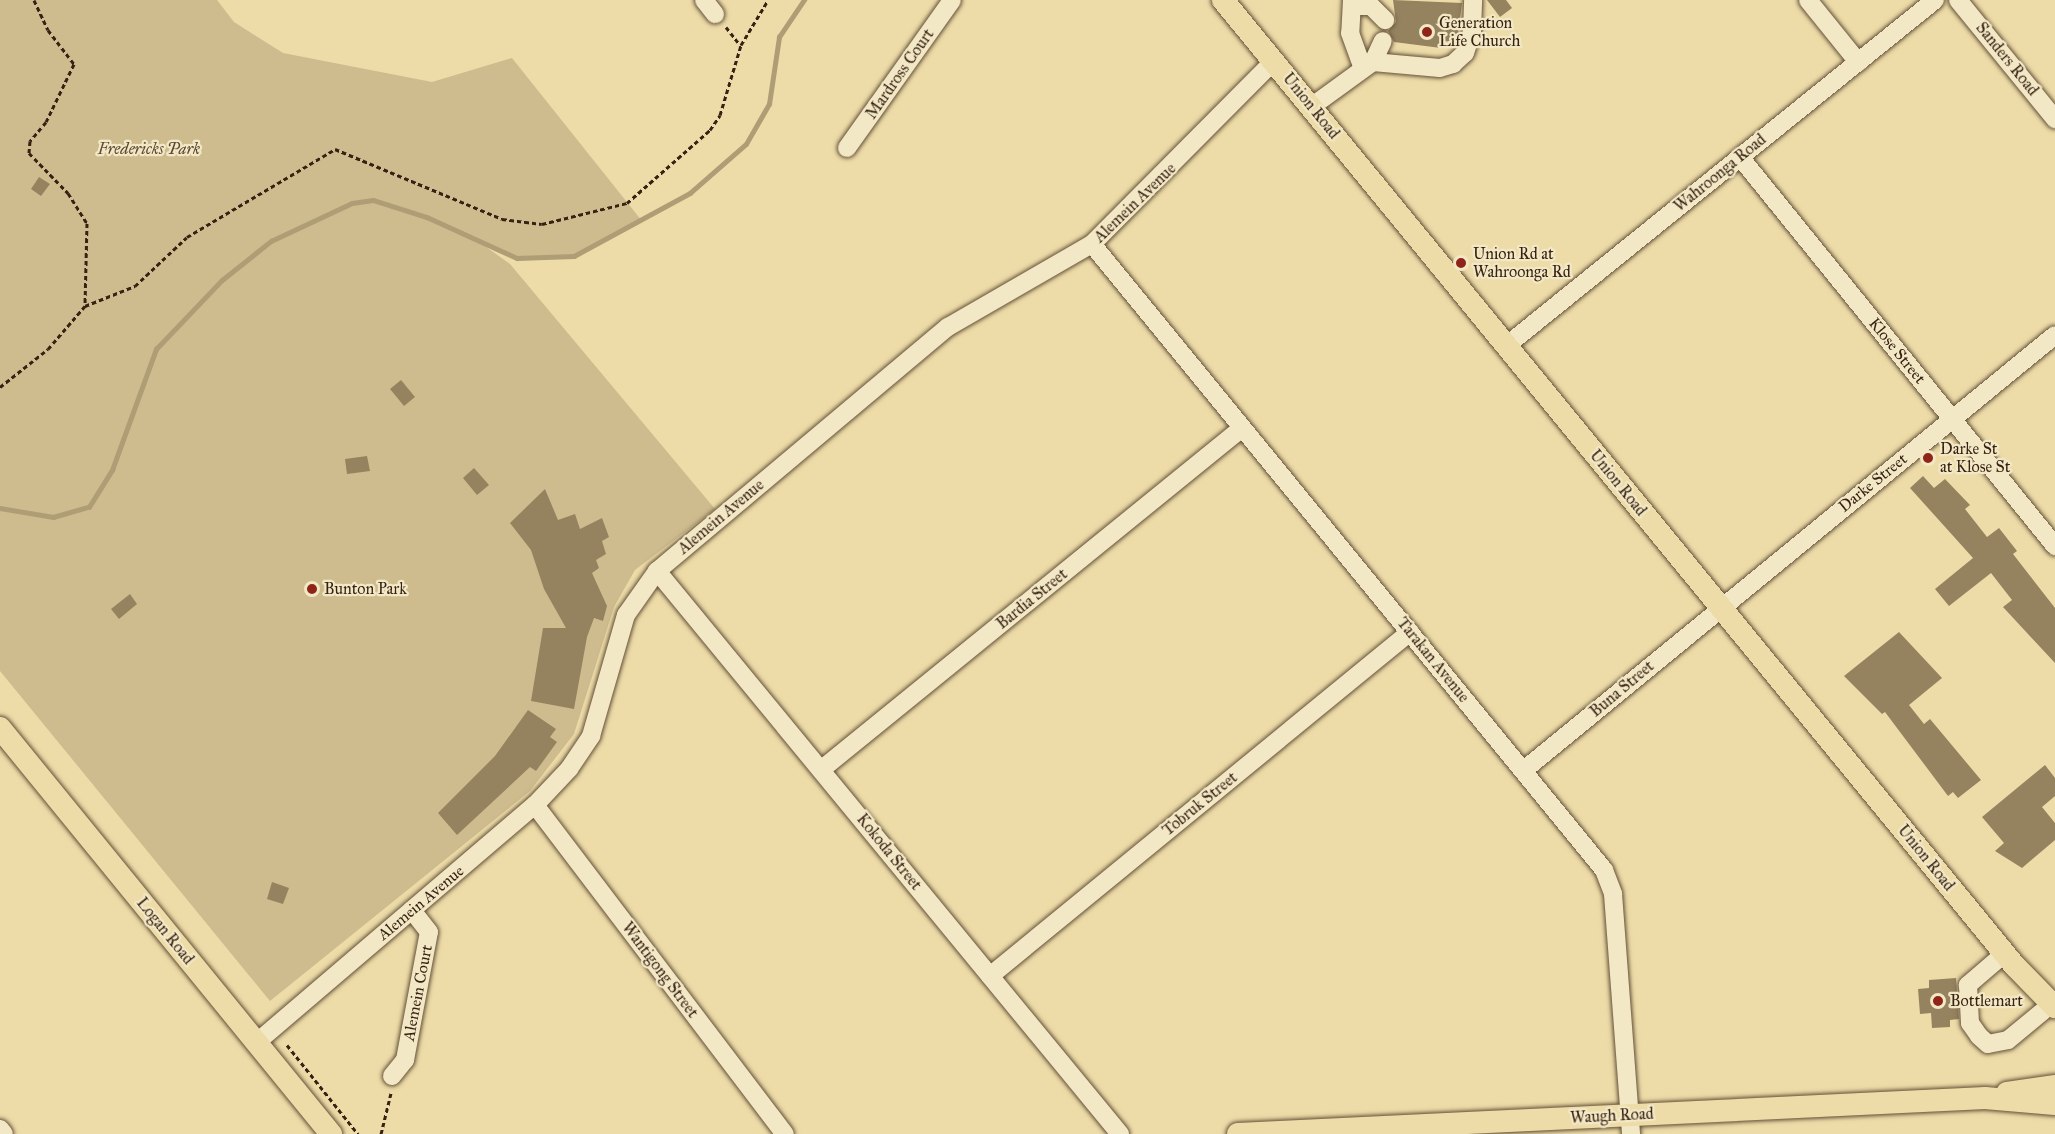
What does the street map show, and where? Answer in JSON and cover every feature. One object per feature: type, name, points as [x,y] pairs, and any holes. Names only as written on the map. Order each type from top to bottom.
[{"type":"main road","name":"Union Road","points":[[1222,0],[2009,959],[2051,1015]]},
{"type":"main road","name":"Logan Road","points":[[0,728],[331,1134]]},
{"type":"main road","name":"Waugh Road","points":[[1238,1134],[1630,1124],[1985,1098],[2044,1087],[2055,1076]]},
{"type":"main road","name":"Waugh Road","points":[[1985,1098],[2055,1104]]},
{"type":"street","name":"Mardross Court","points":[[847,148],[952,0]]},
{"type":"street","points":[[1368,64],[1440,69],[1453,64],[1465,53],[1472,32],[1473,0]]},
{"type":"street","points":[[1808,0],[1858,62]]},
{"type":"street","name":"Wahroonga Road","points":[[1506,346],[1935,0]]},
{"type":"street","name":"Sanders Road","points":[[1958,0],[2055,118]]},
{"type":"street","points":[[1368,64],[1350,33],[1352,3],[1371,6],[1385,20]]},
{"type":"street","points":[[1311,107],[1368,64],[1383,41]]},
{"type":"street","name":"Alemein Avenue","points":[[256,1043],[535,805],[591,736],[626,615],[657,570],[948,327],[1092,244],[1274,61]]},
{"type":"street","name":"Klose Street","points":[[1740,157],[2055,546]]},
{"type":"street","name":"Tarakan Avenue","points":[[1092,244],[1586,843],[1613,894],[1630,1124]]},
{"type":"street","name":"Darke Street","points":[[1720,607],[2055,335]]},
{"type":"street","name":"Bardia Street","points":[[822,769],[1242,428]]},
{"type":"street","name":"Kokoda Street","points":[[657,570],[1120,1134]]},
{"type":"street","name":"Buna Street","points":[[1524,770],[1720,607]]},
{"type":"street","name":"Tobruk Street","points":[[990,976],[1410,632]]},
{"type":"street","name":"Wantigong Street","points":[[535,805],[785,1134]]},
{"type":"street","name":"Alemein Court","points":[[392,1076],[405,1060],[429,932],[412,910]]},
{"type":"street","points":[[2009,959],[1968,985],[1970,1023],[1979,1036],[1988,1044],[2008,1040],[2051,1015]]},
{"type":"street","points":[[0,1129],[4,1134]]},
{"type":"path","points":[[34,0],[74,64],[46,122],[30,141],[29,153],[68,193],[87,223],[85,306]]},
{"type":"path","points":[[0,387],[48,349],[85,306],[135,286],[206,224],[335,149],[502,219],[542,224],[627,203],[710,130],[720,115],[741,45],[768,0]]},
{"type":"path","points":[[710,7],[741,45]]},
{"type":"path","points":[[287,1045],[358,1134]]},
{"type":"path","points":[[381,1134],[392,1076]]},
{"type":"green space","name":"Bunton Park","points":[[0,0],[217,0],[234,22],[283,53],[432,82],[512,58],[642,221],[574,256],[517,258],[482,244],[510,264],[715,509],[635,570],[614,607],[574,734],[530,791],[270,1001],[0,671]]},
{"type":"building","name":"Generation Life Church","points":[[1393,0],[1462,3],[1457,42],[1442,41],[1441,48],[1394,42],[1388,31],[1396,22]]},
{"type":"building","points":[[1487,0],[1506,0],[1512,8],[1500,17]]},
{"type":"building","points":[[39,177],[50,184],[41,196],[31,189]]},
{"type":"building","points":[[401,380],[415,397],[404,406],[390,389]]},
{"type":"building","points":[[367,456],[370,471],[347,474],[345,459]]},
{"type":"building","points":[[474,468],[489,485],[477,495],[463,478]]},
{"type":"building","points":[[1923,476],[1934,488],[1945,479],[1970,505],[1965,509],[1987,537],[1999,528],[2017,551],[2013,554],[2055,608],[2055,663],[2003,607],[2012,600],[1991,573],[1949,606],[1935,589],[1973,558],[1910,488]]},
{"type":"building","points":[[545,489],[558,520],[575,514],[580,529],[602,518],[609,537],[602,541],[606,554],[596,560],[599,568],[592,573],[607,606],[603,621],[594,618],[587,637],[574,709],[531,701],[543,628],[566,628],[544,589],[531,550],[510,523]]},
{"type":"building","points":[[130,594],[137,604],[119,619],[111,609]]},
{"type":"building","points":[[1899,632],[1942,678],[1909,705],[1924,724],[1930,719],[1981,780],[1958,798],[1953,792],[1948,796],[1885,712],[1882,714],[1844,676]]},
{"type":"building","points":[[528,710],[556,729],[550,737],[557,742],[536,771],[530,767],[457,835],[438,813],[495,756]]},
{"type":"building","points":[[2045,765],[2055,778],[2055,796],[2042,807],[2055,823],[2055,840],[2022,868],[1995,851],[2004,843],[1982,817]]},
{"type":"building","points":[[272,882],[289,888],[283,904],[267,899]]},
{"type":"building","name":"Bottlemart","points":[[1956,978],[1959,1019],[1950,1020],[1950,1027],[1932,1028],[1931,1013],[1920,1014],[1918,989],[1929,988],[1929,980]]},
{"type":"waterway","points":[[0,508],[53,517],[89,507],[112,470],[156,349],[222,280],[271,241],[352,203],[373,200],[427,217],[517,258],[574,256],[690,193],[746,144],[769,104],[779,37],[804,0]]},
{"type":"place","name":"Generation Life Church","points":[[1427,32]]},
{"type":"place","name":"Union Rd at Wahroonga Rd","points":[[1461,263]]},
{"type":"place","name":"Darke St at Klose St","points":[[1928,458]]},
{"type":"place","name":"Bunton Park","points":[[312,589]]},
{"type":"place","name":"Bottlemart","points":[[1938,1001]]},
{"type":"park label","name":"Fredericks Park","points":[[149,149]]}]
